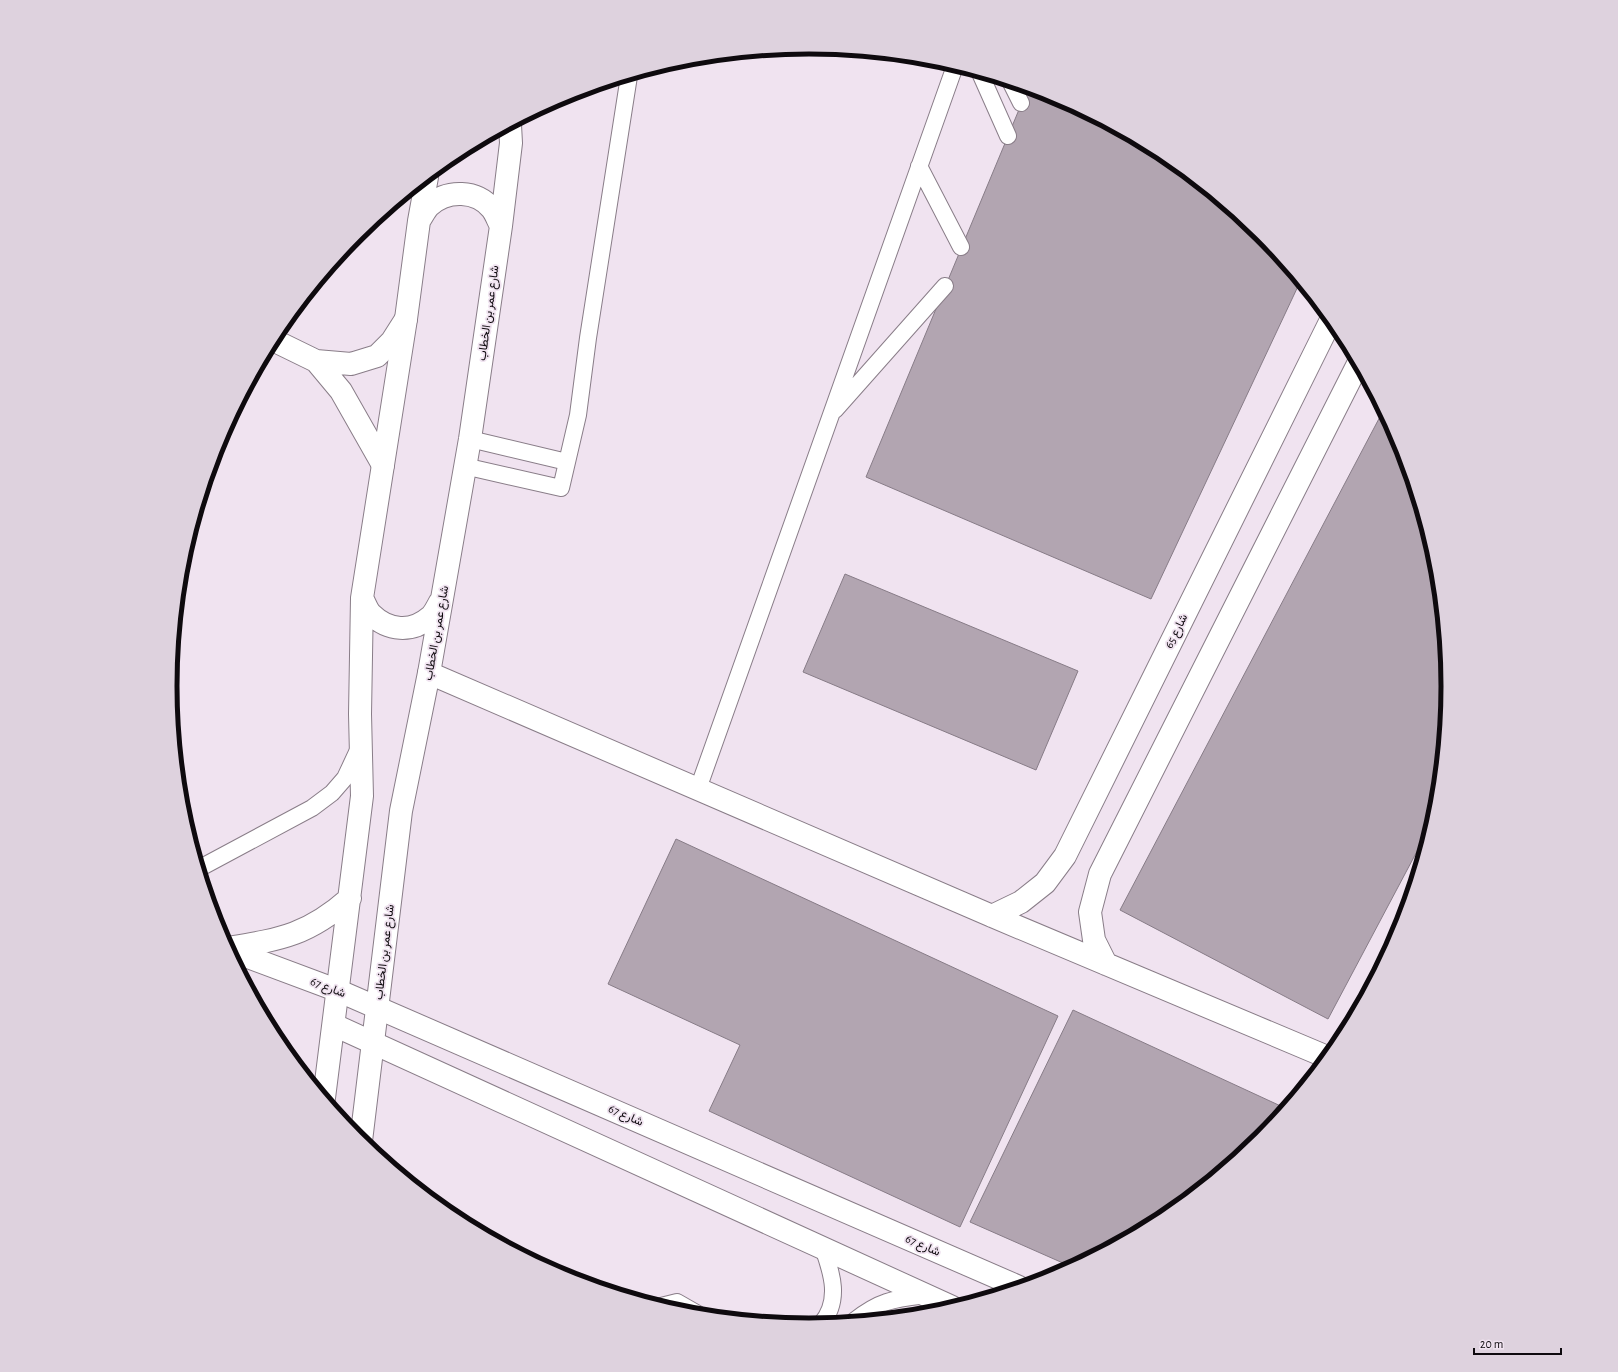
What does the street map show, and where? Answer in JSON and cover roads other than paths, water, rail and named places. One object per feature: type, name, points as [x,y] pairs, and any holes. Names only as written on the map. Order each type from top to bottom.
[{"type":"street","name":"شارع عمر بن الخطاب","points":[[362,1133],[401,811],[429,673],[440,602],[470,438],[501,226],[511,143],[510,129]]},
{"type":"street","points":[[325,1092],[339,991],[362,796],[362,598],[426,184]]},
{"type":"street","points":[[419,221],[429,206],[444,196],[462,193],[479,198],[493,209],[501,226]]},
{"type":"street","points":[[279,343],[316,361],[351,364],[377,356],[392,341],[406,319]]},
{"type":"street","name":"شارع 65","points":[[992,916],[1021,902],[1045,883],[1065,856],[1328,327]]},
{"type":"street","points":[[316,361],[341,391],[383,465]]},
{"type":"street","points":[[1106,964],[1094,940],[1090,912],[1100,874],[1355,369]]},
{"type":"street","points":[[362,598],[370,613],[383,624],[399,629],[417,626],[431,616],[440,602]]},
{"type":"street","points":[[429,673],[992,916],[1322,1055]]},
{"type":"street","points":[[234,948],[287,937],[310,928],[331,915],[350,898]]},
{"type":"street","name":"شارع 67","points":[[236,951],[339,991],[1012,1284]]},
{"type":"street","points":[[334,1025],[944,1303]]},
{"type":"lane","points":[[698,789],[953,71]]},
{"type":"lane","points":[[983,79],[1008,136]]},
{"type":"lane","points":[[464,466],[561,488],[578,415],[588,338],[628,81]]},
{"type":"lane","points":[[1014,89],[1021,103]]},
{"type":"lane","points":[[919,166],[961,248]]},
{"type":"lane","points":[[830,415],[945,286]]},
{"type":"lane","points":[[470,438],[568,462]]},
{"type":"lane","points":[[204,866],[312,808],[332,793],[345,778],[361,745]]},
{"type":"lane","points":[[823,1248],[833,1277],[833,1295],[827,1318]]},
{"type":"lane","points":[[859,1316],[868,1309],[888,1300],[926,1295]]},
{"type":"lane","points":[[673,1303],[677,1302],[683,1305]]}]
